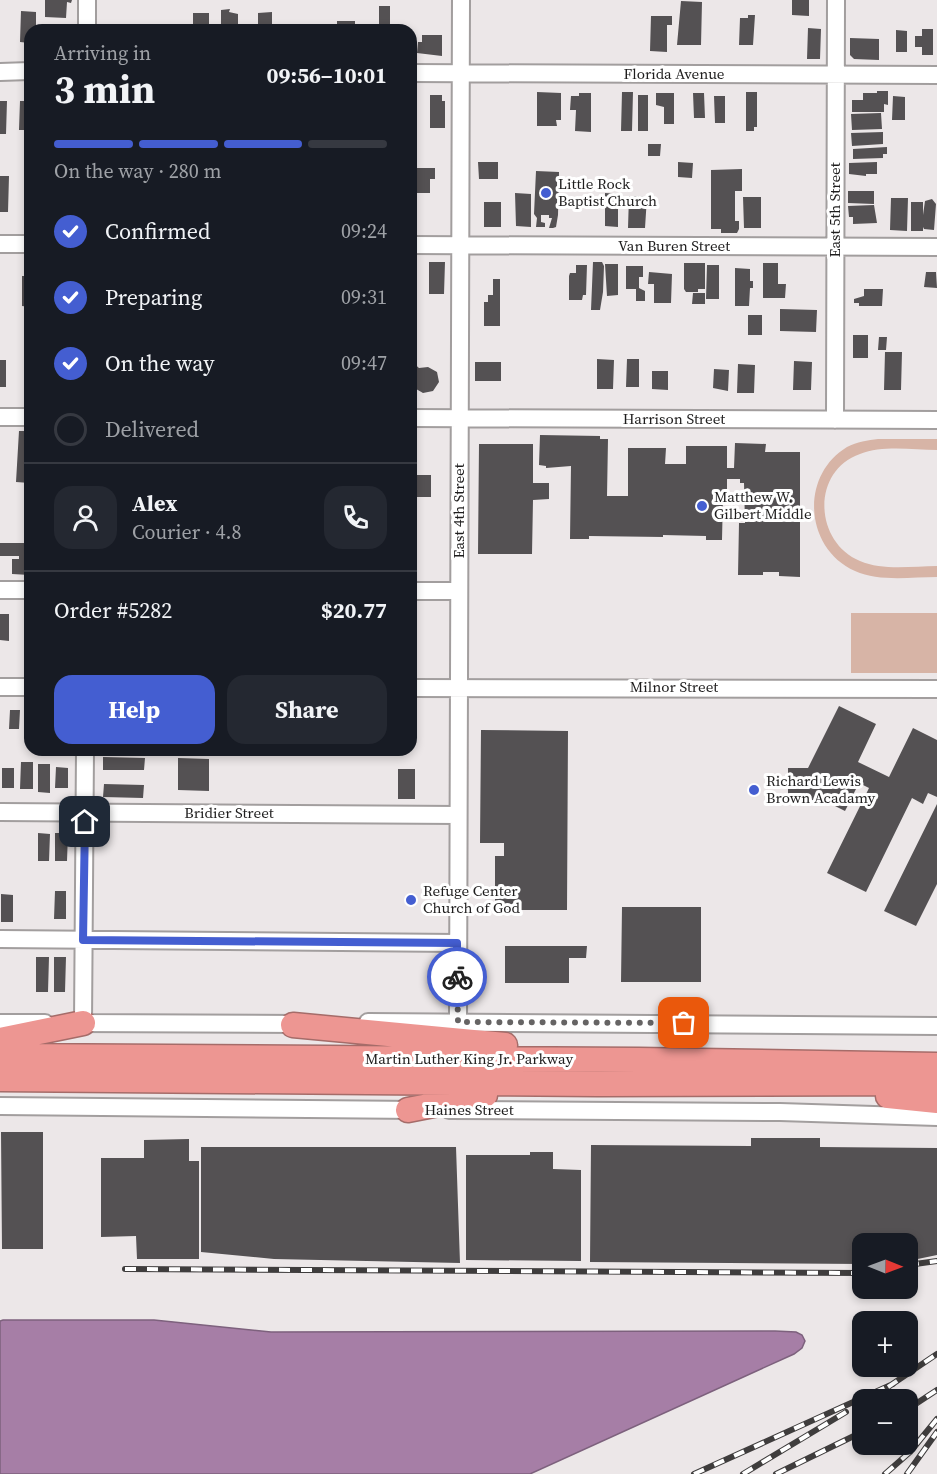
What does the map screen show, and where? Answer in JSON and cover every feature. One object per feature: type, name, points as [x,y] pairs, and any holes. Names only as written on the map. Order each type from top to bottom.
[{"type":"highway","points":[[0,1040],[83,1023]]},
{"type":"highway","points":[[293,1024],[639,1060]]},
{"type":"highway","points":[[705,1061],[937,1049]]},
{"type":"highway","name":"Martin Luther King Jr. Parkway","points":[[0,1056],[639,1060],[937,1065]]},
{"type":"highway","name":"Martin Luther King Jr. Parkway","points":[[0,1079],[598,1084],[937,1083]]},
{"type":"highway","points":[[408,1110],[456,1099],[598,1084]]},
{"type":"highway","points":[[818,1084],[868,1094],[937,1101]]},
{"type":"street","points":[[87,0],[87,24]]},
{"type":"street","name":"East 4th Street","points":[[458,1022],[461,0]]},
{"type":"street","name":"East 5th Street","points":[[835,420],[836,0]]},
{"type":"street","points":[[0,72],[24,71]]},
{"type":"street","name":"Florida Avenue","points":[[417,73],[937,75]]},
{"type":"street","points":[[0,244],[24,244]]},
{"type":"street","name":"Van Buren Street","points":[[417,245],[937,248]]},
{"type":"street","points":[[0,417],[24,417]]},
{"type":"street","name":"Harrison Street","points":[[417,418],[937,420]]},
{"type":"street","points":[[0,590],[24,590]]},
{"type":"street","points":[[417,591],[459,591]]},
{"type":"street","points":[[0,687],[24,687]]},
{"type":"street","name":"Milnor Street","points":[[417,688],[937,689]]},
{"type":"street","points":[[83,1023],[85,756]]},
{"type":"street","name":"Bridier Street","points":[[0,812],[458,815]]},
{"type":"street","points":[[0,939],[457,943]]},
{"type":"street","points":[[0,1023],[458,1022],[937,1026]]},
{"type":"street","name":"Haines Street","points":[[0,1106],[780,1112],[937,1117]]},
{"type":"shaded area","points":[[878,439],[937,439],[937,450],[869,451],[844,463],[833,475],[826,490],[824,507],[827,523],[834,539],[845,552],[860,561],[888,567],[937,566],[937,577],[885,578],[855,571],[838,561],[826,546],[818,530],[814,512],[815,493],[821,476],[832,460],[847,447]]},
{"type":"shaded area","points":[[851,613],[937,613],[937,673],[851,673]]},
{"type":"shaded area","points":[[154,1320],[271,1332],[775,1331],[796,1332],[802,1335],[805,1341],[802,1348],[794,1354],[530,1474],[0,1474],[0,1321]]},
{"type":"building","points":[[45,0],[72,0],[71,3],[67,2],[66,18],[45,17]]},
{"type":"building","points":[[792,0],[809,0],[809,16],[792,15]]},
{"type":"building","points":[[681,1],[702,2],[701,45],[677,45]]},
{"type":"building","points":[[379,6],[390,6],[390,24],[379,24]]},
{"type":"building","points":[[230,9],[229,12],[238,14],[238,24],[221,24],[221,10]]},
{"type":"building","points":[[21,11],[36,12],[36,24],[24,24],[24,42],[20,42]]},
{"type":"building","points":[[272,12],[272,24],[258,24],[258,13]]},
{"type":"building","points":[[193,13],[209,13],[209,24],[193,24]]},
{"type":"building","points":[[748,15],[755,15],[753,45],[739,45],[740,18],[748,18]]},
{"type":"building","points":[[651,16],[672,16],[672,25],[667,25],[667,52],[650,51]]},
{"type":"building","points":[[337,21],[355,21],[355,24],[337,24]]},
{"type":"building","points":[[808,28],[821,29],[820,59],[807,59]]},
{"type":"building","points":[[922,29],[933,29],[933,55],[922,55],[922,47],[915,47],[915,36],[922,36]]},
{"type":"building","points":[[896,30],[907,31],[907,52],[896,52]]},
{"type":"building","points":[[422,35],[442,35],[442,56],[417,53],[418,42],[422,42]]},
{"type":"building","points":[[850,38],[879,39],[879,60],[854,59],[850,55]]},
{"type":"building","points":[[877,91],[888,91],[888,105],[884,104],[884,112],[852,112],[852,100],[863,100],[863,93],[877,93]]},
{"type":"building","points":[[537,92],[561,93],[561,120],[556,120],[557,126],[537,126]]},
{"type":"building","points":[[622,92],[633,92],[632,131],[621,131]]},
{"type":"building","points":[[746,92],[757,92],[757,127],[754,127],[754,131],[746,131]]},
{"type":"building","points":[[579,93],[591,93],[591,132],[575,131],[576,110],[570,110],[571,96],[579,96]]},
{"type":"building","points":[[656,93],[674,93],[674,124],[664,124],[664,107],[656,105]]},
{"type":"building","points":[[693,93],[704,93],[705,118],[694,118]]},
{"type":"building","points":[[430,95],[442,95],[442,101],[445,101],[445,128],[430,128]]},
{"type":"building","points":[[638,95],[648,95],[648,131],[638,131]]},
{"type":"building","points":[[714,96],[725,96],[725,123],[715,123]]},
{"type":"building","points":[[893,96],[905,97],[905,120],[892,120]]},
{"type":"building","points":[[0,101],[7,101],[6,134],[0,134]]},
{"type":"building","points":[[20,101],[24,101],[24,130],[19,130]]},
{"type":"building","points":[[881,113],[882,129],[852,130],[851,114]]},
{"type":"building","points":[[883,132],[883,144],[852,146],[851,133]]},
{"type":"building","points":[[648,144],[661,144],[660,156],[648,156]]},
{"type":"building","points":[[887,147],[887,154],[883,154],[883,158],[853,159],[853,149]]},
{"type":"building","points":[[478,162],[498,162],[498,179],[479,179]]},
{"type":"building","points":[[678,162],[693,163],[692,178],[678,177]]},
{"type":"building","points":[[877,162],[877,174],[866,174],[866,176],[849,174],[849,163]]},
{"type":"building","points":[[417,168],[435,168],[435,179],[430,179],[430,193],[417,193]]},
{"type":"building","points":[[742,169],[742,191],[735,191],[735,221],[739,221],[737,233],[721,233],[721,229],[711,229],[711,170]]},
{"type":"building","points":[[536,171],[559,172],[558,215],[556,227],[553,228],[549,228],[552,218],[549,218],[549,215],[541,215],[541,222],[545,223],[545,227],[536,227],[537,218],[534,214]]},
{"type":"building","points":[[0,176],[9,176],[8,212],[0,212]]},
{"type":"building","points":[[848,191],[874,191],[874,204],[848,203]]},
{"type":"building","points":[[515,193],[531,194],[531,227],[516,226]]},
{"type":"building","points":[[605,193],[618,194],[618,227],[605,226]]},
{"type":"building","points":[[629,196],[647,197],[645,228],[628,228]]},
{"type":"building","points":[[743,197],[761,197],[761,228],[744,228]]},
{"type":"building","points":[[891,198],[908,198],[907,231],[890,230]]},
{"type":"building","points":[[932,199],[936,204],[934,230],[923,227],[923,231],[911,231],[911,202],[923,202],[923,215],[925,201]]},
{"type":"building","points":[[484,202],[501,202],[501,227],[484,227]]},
{"type":"building","points":[[874,205],[877,223],[853,224],[853,217],[849,217],[848,206]]},
{"type":"building","points":[[429,262],[445,262],[444,294],[429,294]]},
{"type":"building","points":[[593,262],[602,262],[604,266],[600,310],[591,310]]},
{"type":"building","points":[[684,263],[705,263],[705,289],[698,289],[698,292],[686,292]]},
{"type":"building","points":[[763,263],[778,263],[778,284],[786,284],[785,298],[763,298]]},
{"type":"building","points":[[605,264],[618,264],[618,295],[607,296]]},
{"type":"building","points":[[576,265],[587,265],[586,295],[583,295],[582,300],[569,300],[569,276],[570,273],[576,273]]},
{"type":"building","points":[[707,265],[719,265],[719,299],[706,299]]},
{"type":"building","points":[[626,266],[643,266],[643,277],[639,277],[639,288],[645,291],[645,301],[636,301],[636,289],[626,289]]},
{"type":"building","points":[[735,268],[750,269],[750,281],[753,281],[753,288],[750,288],[749,306],[735,306]]},
{"type":"building","points":[[649,272],[672,274],[671,303],[654,303],[654,284],[648,284]]},
{"type":"building","points":[[926,272],[936,272],[937,288],[924,287]]},
{"type":"building","points":[[22,276],[24,276],[24,306],[22,306]]},
{"type":"building","points":[[493,279],[500,279],[500,326],[484,326],[484,302],[488,302],[488,295],[493,295]]},
{"type":"building","points":[[864,289],[883,289],[882,306],[859,306],[859,303],[854,303],[854,299],[864,296]]},
{"type":"building","points":[[693,293],[705,293],[705,304],[692,304]]},
{"type":"building","points":[[780,309],[817,310],[816,332],[780,331]]},
{"type":"building","points":[[748,315],[762,315],[762,335],[748,335]]},
{"type":"building","points":[[853,335],[868,335],[868,358],[853,358]]},
{"type":"building","points":[[879,337],[887,337],[886,350],[878,350]]},
{"type":"building","points":[[885,352],[902,352],[901,390],[884,390]]},
{"type":"building","points":[[597,359],[614,360],[613,389],[597,389]]},
{"type":"building","points":[[627,359],[639,359],[639,387],[626,387]]},
{"type":"building","points":[[0,360],[6,360],[6,387],[0,387]]},
{"type":"building","points":[[794,361],[812,362],[811,390],[793,390]]},
{"type":"building","points":[[475,362],[501,362],[501,381],[475,381]]},
{"type":"building","points":[[738,364],[755,365],[754,393],[737,393]]},
{"type":"building","points":[[417,366],[428,367],[437,372],[439,382],[433,391],[423,393],[417,390]]},
{"type":"building","points":[[714,369],[729,370],[728,391],[713,388]]},
{"type":"building","points":[[652,371],[668,371],[668,390],[652,389]]},
{"type":"building","points":[[19,431],[24,431],[24,483],[16,482]]},
{"type":"building","points":[[540,435],[600,436],[600,439],[608,439],[607,496],[628,496],[628,448],[666,448],[665,464],[686,464],[686,446],[727,446],[727,468],[734,468],[735,443],[766,444],[765,452],[800,452],[800,577],[779,576],[779,572],[763,572],[763,575],[738,575],[739,523],[745,523],[744,483],[740,483],[740,479],[727,479],[727,496],[723,496],[722,540],[706,540],[706,536],[663,535],[663,537],[589,536],[589,539],[570,539],[571,466],[546,468],[546,466],[539,465]]},
{"type":"building","points":[[479,444],[533,444],[533,483],[549,483],[549,499],[533,500],[532,554],[478,554]]},
{"type":"building","points":[[417,475],[431,475],[431,497],[417,497]]},
{"type":"building","points":[[0,543],[24,543],[24,575],[12,574],[12,559],[19,559],[19,556],[0,556]]},
{"type":"building","points":[[0,614],[9,614],[9,641],[0,640]]},
{"type":"building","points":[[839,706],[876,724],[858,762],[889,777],[913,728],[937,740],[937,797],[928,793],[923,804],[912,798],[866,892],[827,873],[869,788],[859,783],[845,811],[823,800],[818,804],[811,798],[788,798],[788,768],[808,768]]},
{"type":"building","points":[[10,710],[20,710],[19,729],[9,729]]},
{"type":"building","points":[[481,730],[568,731],[567,910],[495,910],[495,856],[504,856],[504,843],[480,843]]},
{"type":"building","points":[[103,757],[145,758],[144,770],[103,770]]},
{"type":"building","points":[[178,758],[209,759],[209,791],[178,790]]},
{"type":"building","points":[[21,762],[33,762],[33,789],[20,789]]},
{"type":"building","points":[[38,764],[50,764],[50,793],[38,792]]},
{"type":"building","points":[[56,767],[68,768],[68,788],[55,788]]},
{"type":"building","points":[[2,768],[14,768],[14,788],[2,788]]},
{"type":"building","points":[[398,769],[415,769],[415,799],[398,799]]},
{"type":"building","points":[[104,784],[144,785],[143,798],[103,797]]},
{"type":"building","points":[[937,804],[937,884],[916,926],[884,911]]},
{"type":"building","points":[[38,833],[50,834],[49,861],[38,861]]},
{"type":"building","points":[[55,833],[68,833],[67,861],[55,861]]},
{"type":"building","points":[[55,891],[66,891],[66,919],[54,919]]},
{"type":"building","points":[[1,894],[13,895],[13,922],[1,922]]},
{"type":"building","points":[[622,907],[701,907],[701,982],[621,982]]},
{"type":"building","points":[[505,946],[587,946],[586,958],[569,958],[569,983],[505,983]]},
{"type":"building","points":[[36,957],[49,957],[48,992],[36,992]]},
{"type":"building","points":[[54,957],[66,957],[65,992],[54,992]]},
{"type":"building","points":[[1,1132],[43,1132],[43,1249],[2,1249]]},
{"type":"building","points":[[751,1138],[820,1138],[820,1147],[937,1148],[937,1255],[918,1259],[918,1233],[852,1233],[852,1264],[590,1262],[591,1145],[751,1146]]},
{"type":"building","points":[[189,1139],[189,1161],[199,1161],[199,1259],[137,1259],[136,1236],[101,1237],[101,1158],[144,1158],[144,1140]]},
{"type":"building","points":[[201,1147],[456,1147],[460,1263],[274,1259],[201,1252]]},
{"type":"building","points":[[530,1152],[553,1152],[553,1169],[581,1170],[581,1261],[466,1260],[466,1155],[530,1155]]},
{"type":"railway","points":[[918,1264],[937,1261]]},
{"type":"railway","points":[[125,1269],[852,1273]]},
{"type":"railway","points":[[888,1387],[937,1354]]},
{"type":"railway","points":[[694,1474],[893,1384]]},
{"type":"railway","points":[[918,1402],[937,1390]]},
{"type":"railway","points":[[743,1474],[846,1412]]},
{"type":"railway","points":[[885,1474],[910,1452],[937,1419]]},
{"type":"railway","points":[[907,1474],[937,1432]]},
{"type":"railway","points":[[776,1474],[852,1437]]},
{"type":"way so far","points":[[457,977],[458,1022],[684,1023]]},
{"type":"place","name":"Little Rock Baptist Church","points":[[546,193]]},
{"type":"place","name":"Matthew W. Gilbert Middle","points":[[702,506]]},
{"type":"place","name":"Richard Lewis Brown Acadamy","points":[[754,790]]},
{"type":"place","name":"Refuge Center Church of God","points":[[411,900]]},
{"type":"route","points":[[85,822],[83,940],[457,943],[457,977]]}]
